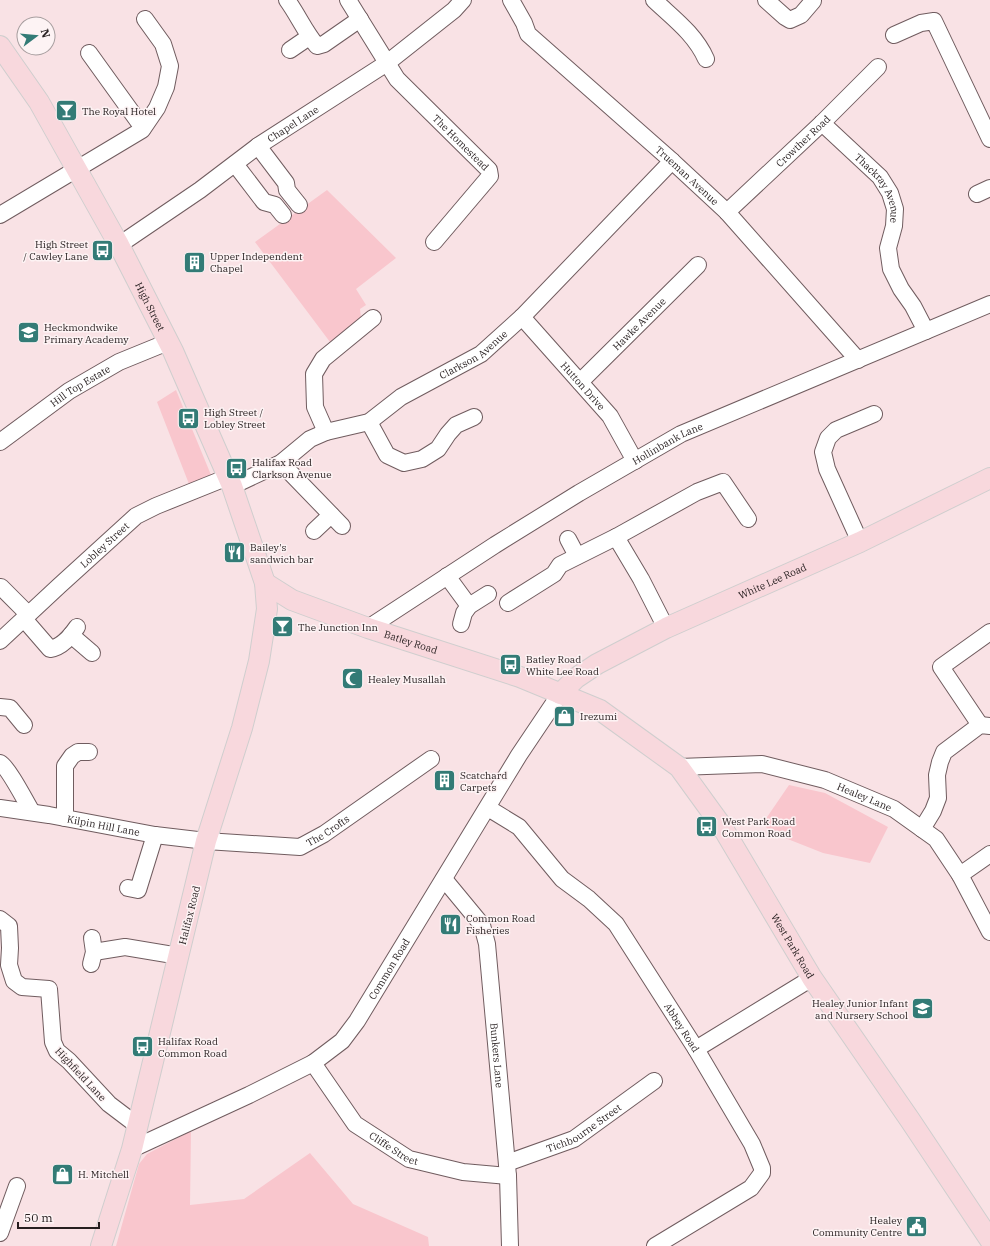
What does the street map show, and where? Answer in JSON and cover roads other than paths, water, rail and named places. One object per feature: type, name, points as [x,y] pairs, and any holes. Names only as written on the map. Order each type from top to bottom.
[{"type":"main road","name":"High Street","points":[[0,46],[39,102],[119,245],[168,342],[230,482],[265,583]]},
{"type":"main road","name":"White Lee Road","points":[[560,694],[576,678],[597,664],[666,628],[860,542],[990,478]]},
{"type":"main road","name":"Batley Road","points":[[265,583],[292,600],[368,628],[520,677],[560,694]]},
{"type":"main road","name":"Halifax Road","points":[[101,1246],[132,1149],[206,841],[242,728],[259,661],[267,609],[265,583]]},
{"type":"main road","name":"West Park Road","points":[[560,694],[600,710],[679,767],[721,825],[812,978],[910,1120],[990,1240]]},
{"type":"street","points":[[287,0],[297,14],[309,37],[317,46],[324,44],[360,20]]},
{"type":"street","name":"The Homestead","points":[[348,0],[397,79],[489,170],[490,176],[434,242]]},
{"type":"street","name":"Chapel Lane","points":[[119,245],[200,190],[258,146],[387,63],[454,10],[463,0]]},
{"type":"street","name":"Trueman Avenue","points":[[511,0],[528,34],[672,161],[726,212],[858,360]]},
{"type":"street","points":[[654,0],[691,35],[706,58]]},
{"type":"street","points":[[766,0],[790,20],[801,15],[813,0]]},
{"type":"street","points":[[0,215],[142,130],[157,108],[166,87],[170,66],[163,44],[145,19]]},
{"type":"street","points":[[894,35],[921,22],[934,21],[986,131]]},
{"type":"street","points":[[290,50],[309,37]]},
{"type":"street","points":[[89,53],[143,128]]},
{"type":"street","name":"Crowther Road","points":[[726,212],[822,123],[878,67]]},
{"type":"street","name":"Thackray Avenue","points":[[822,123],[880,178],[890,193],[895,210],[894,226],[888,248],[891,269],[901,289],[914,306],[926,331]]},
{"type":"street","points":[[258,146],[286,183],[287,190],[299,205]]},
{"type":"street","name":"Clarkson Avenue","points":[[230,482],[281,463],[310,439],[326,432],[369,422],[401,397],[481,354],[522,317],[672,161]]},
{"type":"street","points":[[235,164],[264,202],[275,205],[283,215]]},
{"type":"street","name":"Hawke Avenue","points":[[580,382],[698,265]]},
{"type":"street","name":"Hollinbank Lane","points":[[368,628],[447,576],[565,502],[681,434],[990,304]]},
{"type":"street","name":"Hutton Drive","points":[[522,317],[610,416],[635,461]]},
{"type":"street","points":[[326,432],[315,407],[314,374],[323,359],[374,319]]},
{"type":"street","name":"Hill Top Estate","points":[[0,442],[70,391],[119,362],[168,342]]},
{"type":"street","points":[[860,542],[827,469],[823,452],[828,438],[836,430],[874,414]]},
{"type":"street","points":[[369,422],[387,455],[404,463],[422,459],[438,450],[448,434],[456,425],[474,417]]},
{"type":"street","points":[[281,463],[336,521],[314,531]]},
{"type":"street","name":"Lobley Street","points":[[0,640],[136,516],[156,506],[230,482]]},
{"type":"street","points":[[508,603],[554,574],[560,565],[616,537],[697,492],[723,482],[748,519]]},
{"type":"street","points":[[616,537],[641,579],[666,628]]},
{"type":"street","points":[[568,539],[578,556]]},
{"type":"street","points":[[447,576],[469,606]]},
{"type":"street","points":[[1,587],[26,616],[50,649],[58,647],[74,631],[92,653]]},
{"type":"street","points":[[461,624],[464,613],[469,606],[488,594]]},
{"type":"street","points":[[922,829],[933,811],[938,798],[937,775],[944,752],[985,726],[941,667],[990,632]]},
{"type":"street","name":"Common Road","points":[[132,1149],[249,1096],[314,1063],[342,1041],[357,1021],[519,755],[560,694]]},
{"type":"street","points":[[0,707],[10,708],[24,725]]},
{"type":"street","points":[[65,818],[65,766],[72,756],[78,752],[89,752]]},
{"type":"street","name":"The Crofts","points":[[206,841],[300,847],[324,834],[431,759]]},
{"type":"street","points":[[0,763],[11,775],[32,812]]},
{"type":"street","name":"Healey Lane","points":[[679,767],[762,764],[826,780],[894,809],[936,839],[960,875],[990,932]]},
{"type":"street","name":"Kilpin Hill Lane","points":[[0,808],[32,812],[155,835],[206,841]]},
{"type":"street","name":"Abbey Road","points":[[488,808],[519,827],[562,879],[589,899],[616,924],[696,1049],[752,1144],[762,1168],[762,1173],[751,1188],[655,1246]]},
{"type":"street","points":[[128,888],[138,890],[155,835]]},
{"type":"street","points":[[960,875],[990,854]]},
{"type":"street","name":"Bunkers Lane","points":[[444,879],[482,925],[487,944],[508,1170],[510,1246]]},
{"type":"street","name":"Highfield Lane","points":[[0,919],[8,926],[10,948],[5,959],[14,980],[22,987],[49,990],[53,1042],[57,1051],[69,1061],[110,1104],[138,1126]]},
{"type":"street","points":[[93,951],[125,947],[179,956]]},
{"type":"street","points":[[696,1049],[812,978]]},
{"type":"street","name":"Cliffe Street","points":[[314,1063],[355,1124],[409,1159],[463,1172],[508,1170]]},
{"type":"street","name":"Tichbourne Street","points":[[508,1170],[574,1139],[654,1081]]},
{"type":"street","points":[[0,1233],[17,1186]]},
{"type":"place","name":"The Royal Hotel","points":[[66,111]]},
{"type":"place","name":"High Street / Cawley Lane","points":[[103,250]]},
{"type":"place","name":"Upper Independent Chapel","points":[[194,262]]},
{"type":"place","name":"Heckmondwike Primary Academy","points":[[29,333]]},
{"type":"place","name":"High Street / Lobley Street","points":[[188,418]]},
{"type":"place","name":"Halifax Road Clarkson Avenue","points":[[237,468]]},
{"type":"place","name":"Bailey's sandwich bar","points":[[235,553]]},
{"type":"place","name":"The Junction Inn","points":[[282,627]]},
{"type":"place","name":"Batley Road White Lee Road","points":[[511,665]]},
{"type":"place","name":"Healey Musallah","points":[[352,679]]},
{"type":"place","name":"Irezumi","points":[[564,716]]},
{"type":"place","name":"Scatchard Carpets","points":[[444,781]]},
{"type":"place","name":"West Park Road Common Road","points":[[707,827]]},
{"type":"place","name":"Common Road Fisheries","points":[[451,924]]},
{"type":"place","name":"Healey Junior Infant and Nursery School","points":[[923,1009]]},
{"type":"place","name":"Halifax Road Common Road","points":[[143,1047]]},
{"type":"place","name":"H. Mitchell","points":[[62,1174]]},
{"type":"place","name":"Healey Community Centre","points":[[917,1226]]}]
